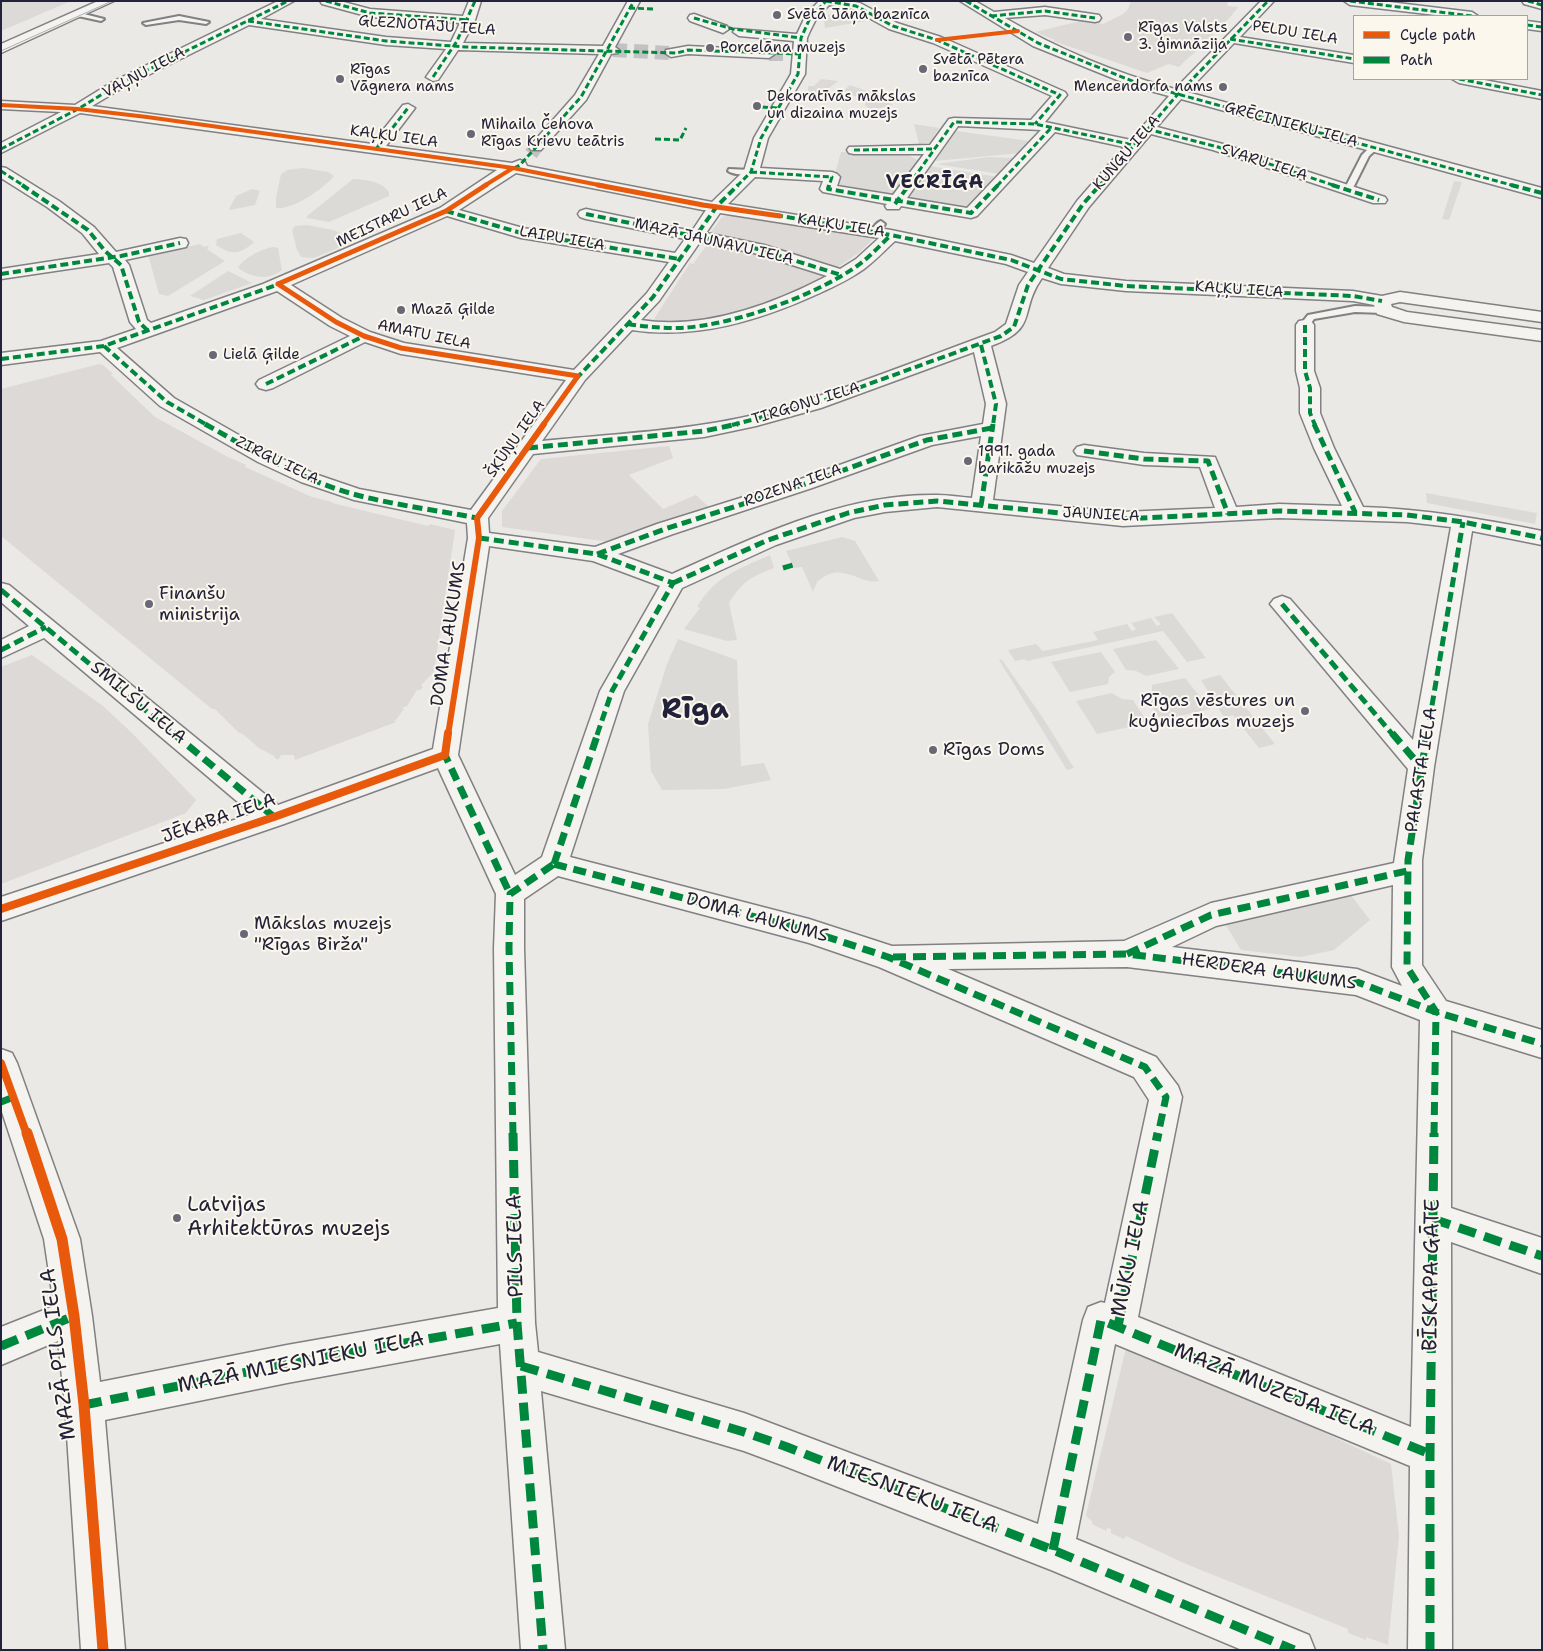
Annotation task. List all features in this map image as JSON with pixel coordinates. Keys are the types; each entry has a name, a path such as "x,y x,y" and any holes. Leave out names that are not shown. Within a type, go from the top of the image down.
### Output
{"street":[{"path":"1,48 108,1"},
{"name":"VAĻŅU IELA","path":"1,149 78,109 119,84 288,1"},
{"path":"326,1 370,13 469,20"},
{"path":"433,77 456,46 469,20 475,1"},
{"path":"1034,124 1060,95 937,40 893,26 856,6 826,1 810,18 801,38 794,54 798,74 761,138 750,172 832,177 828,190 895,203 971,213 1051,128"},
{"name":"GRĒCINIEKU IELA","path":"966,1 1038,43 1137,83 1542,194"},
{"name":"KUNGU IELA","path":"1037,271 1083,204 1178,94 1268,1"},
{"path":"1350,1 1464,15"},
{"path":"1528,1 1542,5"},
{"path":"631,4 653,9"},
{"name":"MEISTARU IELA","path":"1,359 104,346 278,284 446,211 502,174 520,165 534,150 581,97 609,50 631,4"},
{"path":"990,16 1045,11 1095,18"},
{"path":"694,18 723,29"},
{"name":"GLEZNOTĀJU IELA","path":"248,21 386,41 456,46 609,50"},
{"path":"1528,25 1542,27"},
{"path":"739,32 801,38"},
{"name":"PELDU IELA","path":"1230,39 1353,59"},
{"path":"671,53 688,50 769,54"},
{"path":"1464,80 1542,95"},
{"name":"KAĻĶU IELA","path":"1,105 78,109 513,168 717,206 882,230 1011,260 1037,271 1061,278 1126,286 1353,296 1382,306 1404,317 1542,336"},
{"path":"376,148 408,108"},
{"path":"895,203 954,122 1034,124 1134,145"},
{"name":"SVARU IELA","path":"1147,130 1218,148 1380,200"},
{"path":"854,150 935,148"},
{"path":"1,171 53,204 88,230 110,257 121,265 139,322 148,331"},
{"name":"ŠĶŪŅU IELA","path":"478,528 528,448 578,376 653,297 717,206 750,172"},
{"name":"LAIPU IELA","path":"446,211 521,233 679,259"},
{"name":"MAZĀ JAUNAVU IELA","path":"586,214 697,235 758,249 841,275"},
{"path":"628,324 665,331 719,325 776,305 853,270 882,230"},
{"path":"1,274 180,244"},
{"name":"TIRGOŅU IELA","path":"528,448 704,430 756,420 814,404 981,345 1001,336 1014,326 1028,285 1037,271"},
{"name":"AMATU IELA","path":"278,284 336,322 364,336 401,348 578,376"},
{"name":"KAĻĶU IELA","path":"1382,306 1400,297 1542,317"},
{"path":"1305,325 1305,371 1310,388 1310,412 1324,448 1356,512"},
{"path":"266,384 364,336"},
{"path":"981,345 996,404 982,506"},
{"name":"ZIRGU IELA","path":"104,346 167,402 265,458 308,478 354,494 478,528"},
{"name":"ROZENA IELA","path":"597,554 665,529 805,484 927,440 992,428"},
{"path":"1084,451 1144,459 1208,462 1228,514"},
{"name":"JAUNIELA","path":"673,583 768,540 848,513 885,505 937,502 1123,519 1279,511 1407,515 1463,522 1542,538"},
{"name":"PALASTA IELA","path":"1436,1012 1407,967 1407,871 1421,767 1463,522"},
{"path":"445,754 510,894 554,864 612,691 673,583 597,554 478,528"},
{"name":"DOMA LAUKUMS","path":"445,754 478,528"},
{"name":"SMILŠU IELA","path":"1,590 274,817"},
{"path":"1282,604 1421,767"},
{"path":"1,650 46,627"},
{"name":"JĒKABA IELA","path":"1,909 274,817 445,754"},
{"name":"DOMA LAUKUMS","path":"554,864 809,931 888,958 1118,1056"},
{"name":"HERDERA LAUKUMS","path":"1127,954 1212,915 1407,871"},
{"name":"PILS IELA","path":"510,894 509,974 517,1323 543,1650"},
{"name":"HERDERA LAUKUMS","path":"888,958 1127,954 1357,982 1436,1012"},
{"path":"1436,1012 1542,1044"},
{"name":"BĪSKAPA GĀTE","path":"1430,1650 1430,1454 1436,1012"},
{"name":"MŪKU IELA","path":"1053,1550 1101,1320 1118,1326 1166,1096 1145,1067 1118,1056"},
{"name":"MAZĀ PILS IELA","path":"1,1063 8,1100 62,1239 74,1316 84,1405 103,1650"},
{"path":"1433,1219 1542,1256"},
{"path":"1,1346 74,1316"},
{"name":"MAZĀ MIESNIEKU IELA","path":"84,1405 287,1364 517,1323"},
{"name":"MAZĀ MUZEJA IELA","path":"1118,1326 1430,1454"},
{"name":"MIESNIEKU IELA","path":"520,1366 744,1432 1053,1550 1294,1650"}],"lane":[{"path":"80,15 101,19"},
{"path":"146,23 179,18 206,22"},
{"path":"1348,190 1366,155 1375,148"},
{"path":"732,170 750,172"},
{"path":"1305,325 1316,325 1370,316 1382,306"}],"shaded area":[{"path":"1,1 71,1 1,31"},
{"name":"Rīgas Valsts 3. ģimnāzija","path":"1131,1 1228,1 1227,6 1239,7 1179,67 1169,64 1147,73 1053,41 1055,40 1035,32 1077,22 1081,19 1103,24 1123,14 1128,9"},
{"path":"1173,7 1228,16 1234,13 1191,56 1169,51 1185,42 1144,32 1162,22"},
{"path":"843,8 849,8 855,12 851,13 866,21 825,28 824,22 829,17 827,16 831,13 837,14"},
{"path":"821,79 838,81 824,92 827,93 824,96 808,93 808,86 814,86"},
{"path":"850,85 878,95 893,105 871,110 861,98 842,92"},
{"path":"914,124 939,128 930,143 919,144"},
{"path":"956,131 1030,141 1021,153 935,161"},
{"path":"841,152 903,152 921,162 895,199 831,188"},
{"path":"989,157 1015,158 1000,174 936,164"},
{"path":"930,166 998,177 967,210 903,200"},
{"path":"303,168 328,172 334,176 323,187 307,198 291,206 276,208 281,174 287,170"},
{"path":"353,179 378,183 389,192 389,196 329,222 307,218 307,216"},
{"path":"1454,181 1462,182 1449,220 1442,219"},
{"path":"252,189 260,191 255,205 229,209 236,196"},
{"path":"730,215 873,239 860,252 835,269 708,236 722,217"},
{"path":"307,225 333,230 351,238 350,243 314,258 301,257 297,250 292,230 295,226"},
{"path":"241,233 254,242 244,249 235,252 226,251 216,245 217,239"},
{"path":"708,243 755,252 822,273 824,276 792,292 738,312 688,322 652,322 690,263 693,264"},
{"path":"200,244 204,247 209,247 207,249 225,261 168,296 159,294 148,255"},
{"path":"274,247 278,248 282,270 277,273 271,276 260,277 238,268 254,254"},
{"path":"228,271 252,283 204,300 190,296"},
{"path":"99,364 103,365 113,374 111,375 155,417 246,465 245,467 312,497 332,503 428,526 430,524 455,530 434,672 421,685 423,687 417,690 407,706 402,708 404,709 395,721 392,720 396,722 295,760 294,755 281,755 278,760 238,732 215,709 212,709 1,536 1,389"},
{"path":"669,446 673,458 629,475 663,509 696,495 712,510 609,542 502,527 502,511 541,459"},
{"path":"1426,493 1537,513 1535,524 1427,503"},
{"path":"842,537 855,541 879,581 864,580 850,574 834,573 817,582 813,592 802,567 794,568 786,551"},
{"path":"770,555 774,568 759,574 743,584 729,603 737,640 727,641 684,629 700,608 697,607 704,596 720,581 738,569"},
{"path":"1172,613 1206,658 1187,662 1163,631 1027,661 1024,659 1015,661 1008,650 1036,644 1043,651 1098,640 1093,632 1127,624 1132,631 1136,629 1131,623 1151,618 1157,626 1161,624 1154,617"},
{"path":"678,639 737,660 741,766 764,763 771,780 724,789 662,790 651,771 648,724 667,664"},
{"path":"1156,640 1179,669 1146,676 1136,671 1126,670 1113,649"},
{"path":"1101,652 1115,672 1109,677 1108,684 1070,692 1051,662"},
{"path":"32,655 103,706 131,732 196,800 186,813 1,884 1,667"},
{"path":"999,660 1002,660 1043,718 1074,768 1067,770"},
{"path":"1220,675 1275,744 1259,748 1233,715 1224,717 1201,680"},
{"path":"1185,678 1210,709 1161,720 1146,698 1152,693 1152,685"},
{"path":"1112,693 1122,699 1133,700 1148,723 1097,734 1076,701"},
{"path":"1350,894 1370,920 1334,950 1301,957 1241,950 1224,922"},
{"path":"1126,1348 1310,1426 1391,1464 1399,1536 1388,1645 1366,1637 1366,1640 1348,1633 1348,1629 1186,1564 1126,1536 1124,1539 1111,1533 1111,1529 1107,1528 1106,1531 1092,1524 1092,1521 1086,1515"}],"tunnel":[{"path":"613,50 671,53"},
{"path":"769,54 788,54"},
{"path":"531,154 536,147"}],"tram line":[{"path":"1,51 112,1"}],"marked path":[{"path":"1,149 78,109 119,84 288,1"},
{"path":"326,1 370,13 469,20"},
{"path":"433,77 457,41 475,1"},
{"path":"514,168 520,165 581,97 634,1"},
{"path":"826,1 856,6 893,26 937,40 1060,95 1035,124"},
{"path":"576,379 653,297 717,206 751,172 761,138 798,74 801,38 804,31 810,18 826,1"},
{"path":"966,1 1038,43 1137,83 1542,193"},
{"path":"528,448 704,431 756,420 814,404 1001,336 1014,327 1028,285 1083,204 1178,94 1268,1"},
{"path":"1350,1 1464,15"},
{"path":"1528,1 1542,5"},
{"path":"629,8 653,9"},
{"path":"991,16 1045,11 1095,18"},
{"path":"694,18 733,29 801,38"},
{"path":"248,21 386,41 466,47 677,53 688,50 801,54"},
{"path":"1528,25 1542,27"},
{"path":"1230,39 1353,59"},
{"path":"1464,80 1542,95"},
{"path":"762,107 777,108"},
{"path":"376,149 408,108"},
{"path":"895,204 954,122 1035,124 1134,145"},
{"path":"655,139 680,140 686,128"},
{"path":"751,172 832,177 828,189 971,213 1051,128"},
{"path":"1147,129 1218,147 1379,200"},
{"path":"854,150 935,149"},
{"path":"1,171 53,204 88,230 105,251 121,265 139,322 148,331"},
{"path":"446,211 521,233 679,259"},
{"path":"586,214 758,249 841,275"},
{"path":"775,215 891,235 1011,260 1061,279 1126,286 1353,296 1382,301"},
{"path":"628,324 655,328 684,328 743,316 772,307 827,283 857,267 891,235"},
{"path":"1,274 121,256 180,243"},
{"path":"1,359 104,346 282,283"},
{"path":"1305,325 1305,371 1310,388 1310,413 1324,448 1355,512"},
{"path":"266,384 364,336"},
{"path":"981,345 996,404 981,506"},
{"path":"104,346 167,402 265,458 308,478 354,494 477,518"},
{"path":"597,554 665,529 805,484 927,440 992,428"},
{"path":"1084,451 1144,459 1208,461 1228,514"},
{"path":"673,583 768,540 848,513 885,505 937,501 1123,519 1279,511 1407,515 1463,522 1542,538"},
{"path":"1436,1012 1407,967 1408,860 1421,767 1463,522"},
{"path":"479,538 597,554 673,583"},
{"path":"783,568 793,565"},
{"path":"554,864 612,691 673,583"},
{"path":"1,590 274,817"},
{"path":"1282,604 1421,767"},
{"path":"1,650 46,627"},
{"path":"446,750 445,755 510,894"},
{"path":"554,864 809,931 888,957 1145,1067 1166,1097 1118,1326"},
{"path":"543,1650 517,1323 509,948 510,894 554,864"},
{"path":"1127,954 1211,915 1407,871"},
{"path":"893,957 1127,954 1357,982 1436,1012 1542,1044"},
{"path":"1430,1650 1430,1454 1436,1012"},
{"path":"1,1102 14,1097"},
{"path":"1433,1219 1542,1256"},
{"path":"1,1346 74,1316"},
{"path":"1053,1550 1101,1320 1430,1454"},
{"path":"84,1405 287,1364 517,1323"},
{"path":"521,1366 744,1432 787,1447 1053,1550 1294,1650"}],"cycle path":[{"path":"937,40 1018,31"},
{"path":"1,105 78,109 147,117 513,168 703,205 780,216"},
{"path":"278,284 446,211 513,168"},
{"path":"1,909 274,817 445,755 479,538 477,518 578,376 401,348 364,336 336,322 278,284"},
{"path":"1,1063 62,1239 74,1316 84,1405 103,1650"}],"place":[{"name":"Svētā Jāņa baznīca","path":"777,15"},
{"name":"Rīgas Valsts 3. ģimnāzija","path":"1128,37"},
{"name":"Porcelāna muzejs","path":"710,48"},
{"name":"Svētā Pētera baznīca","path":"923,69"},
{"name":"Rīgas Vāgnera nams","path":"340,79"},
{"name":"Mencendorfa nams","path":"1223,87"},
{"name":"Dekoratīvās mākslas un dizaina muzejs","path":"757,106"},
{"name":"Mihaila Čehova Rīgas Krievu teātris","path":"471,134"},
{"name":"Mazā Ģilde","path":"401,310"},
{"name":"Lielā Ģilde","path":"213,355"},
{"name":"1991. gada barikāžu muzejs","path":"968,461"},
{"name":"Finanšu ministrija","path":"149,604"},
{"name":"Rīgas vēstures un kuģniecības muzejs","path":"1305,711"},
{"name":"Rīgas Doms","path":"933,750"},
{"name":"Mākslas muzejs \"Rīgas Birža\"","path":"244,934"},
{"name":"Latvijas Arhitektūras muzejs","path":"177,1218"}],"district":[{"name":"VECRĪGA","path":"935,183"},
{"name":"Rīga","path":"695,711"}]}
